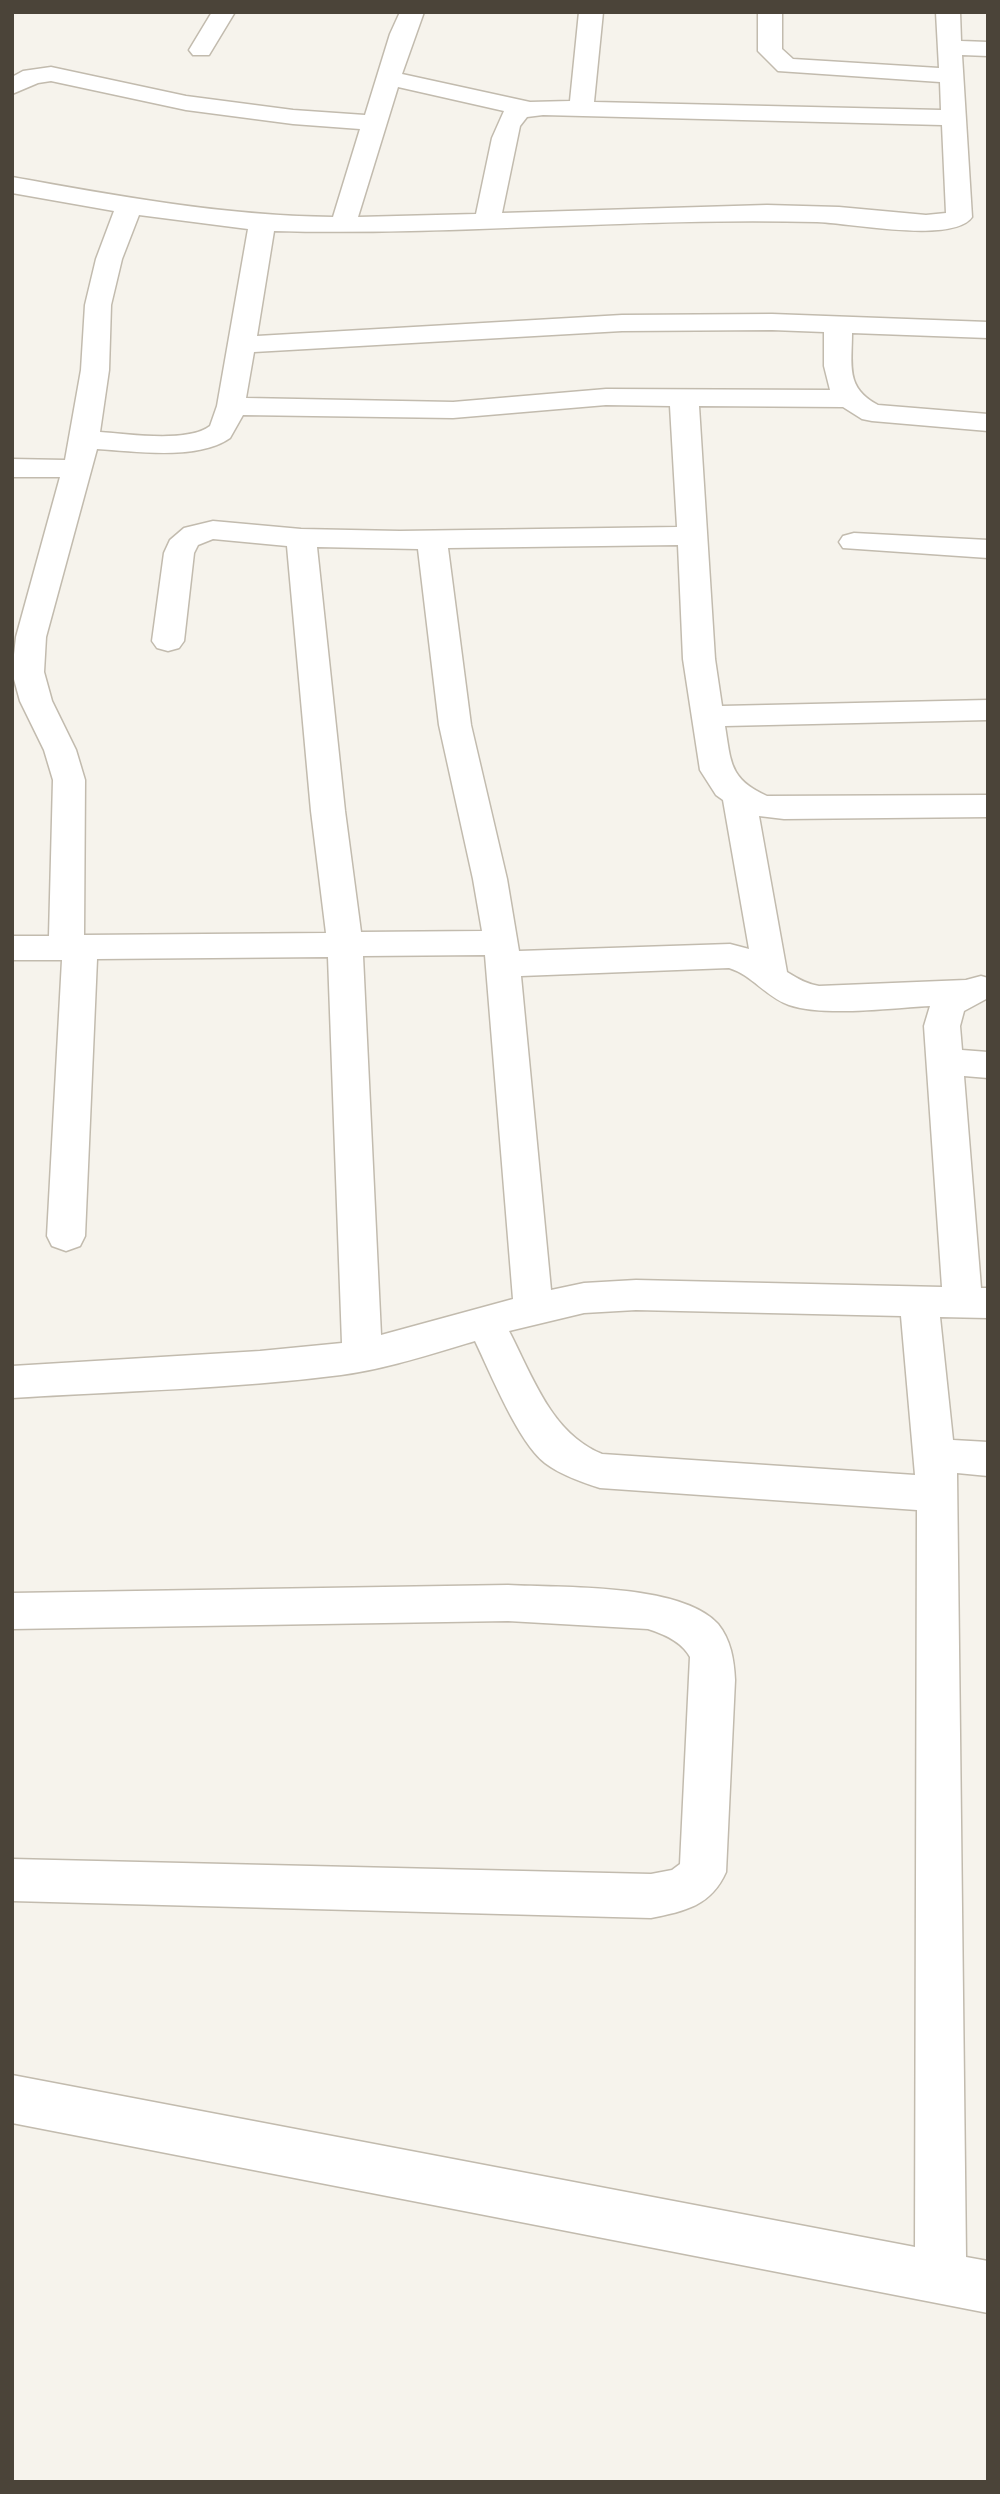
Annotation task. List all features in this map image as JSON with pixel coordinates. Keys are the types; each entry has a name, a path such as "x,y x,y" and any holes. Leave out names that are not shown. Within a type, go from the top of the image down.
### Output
{"street":[{"path":"201,50 224,12"},
{"path":"343,225 412,12"},
{"path":"581,110 591,12"},
{"path":"770,12 770,51 786,66 952,76"},
{"path":"12,185 129,206 262,223 343,225 767,214 839,215 926,223 948,222 959,216 948,12"},
{"path":"950,48 988,49"},
{"path":"771,114 777,59"},
{"path":"12,87 32,76 51,74 186,103 293,117 375,123"},
{"path":"389,78 530,109 954,118"},
{"path":"487,222 512,117 519,111 530,109"},
{"path":"66,1236 73,947 69,780 60,750 36,701 28,672 31,637 85,440 95,370 98,305 109,259 129,206"},
{"path":"85,440 201,441 218,435 226,424 230,406 262,223"},
{"path":"241,345 622,323 838,324 988,330"},
{"path":"838,324 840,388 847,399 872,413 988,422"},
{"path":"230,406 453,410 606,397 847,399"},
{"path":"684,397 699,659 716,770 728,787 739,796 761,806 783,808 988,806"},
{"path":"12,468 78,469"},
{"path":"168,641 179,553 185,540 195,534 213,530 301,538 694,536"},
{"path":"301,538 328,811 345,945 362,1355"},
{"path":"432,539 455,725 490,879 502,953 533,1309"},
{"path":"854,542 988,549"},
{"path":"708,716 988,710"},
{"path":"739,796 771,978"},
{"path":"12,948 345,945 502,953 730,956 753,963 798,995 819,998 977,989"},
{"path":"12,1382 260,1367 362,1355 584,1298 636,1296 975,1303 942,1026 948,1004 977,989"},
{"path":"945,1062 988,1065"},
{"path":"12,2099 965,2282 936,1475 919,1302"},
{"path":"485,1323 542,1433 552,1446 570,1460 600,1471 936,1475 988,1459"},
{"path":"12,1611 508,1603 648,1611 679,1621 702,1637 712,1655 713,1680 703,1872 697,1881 680,1891 637,1895 12,1880"}]}
